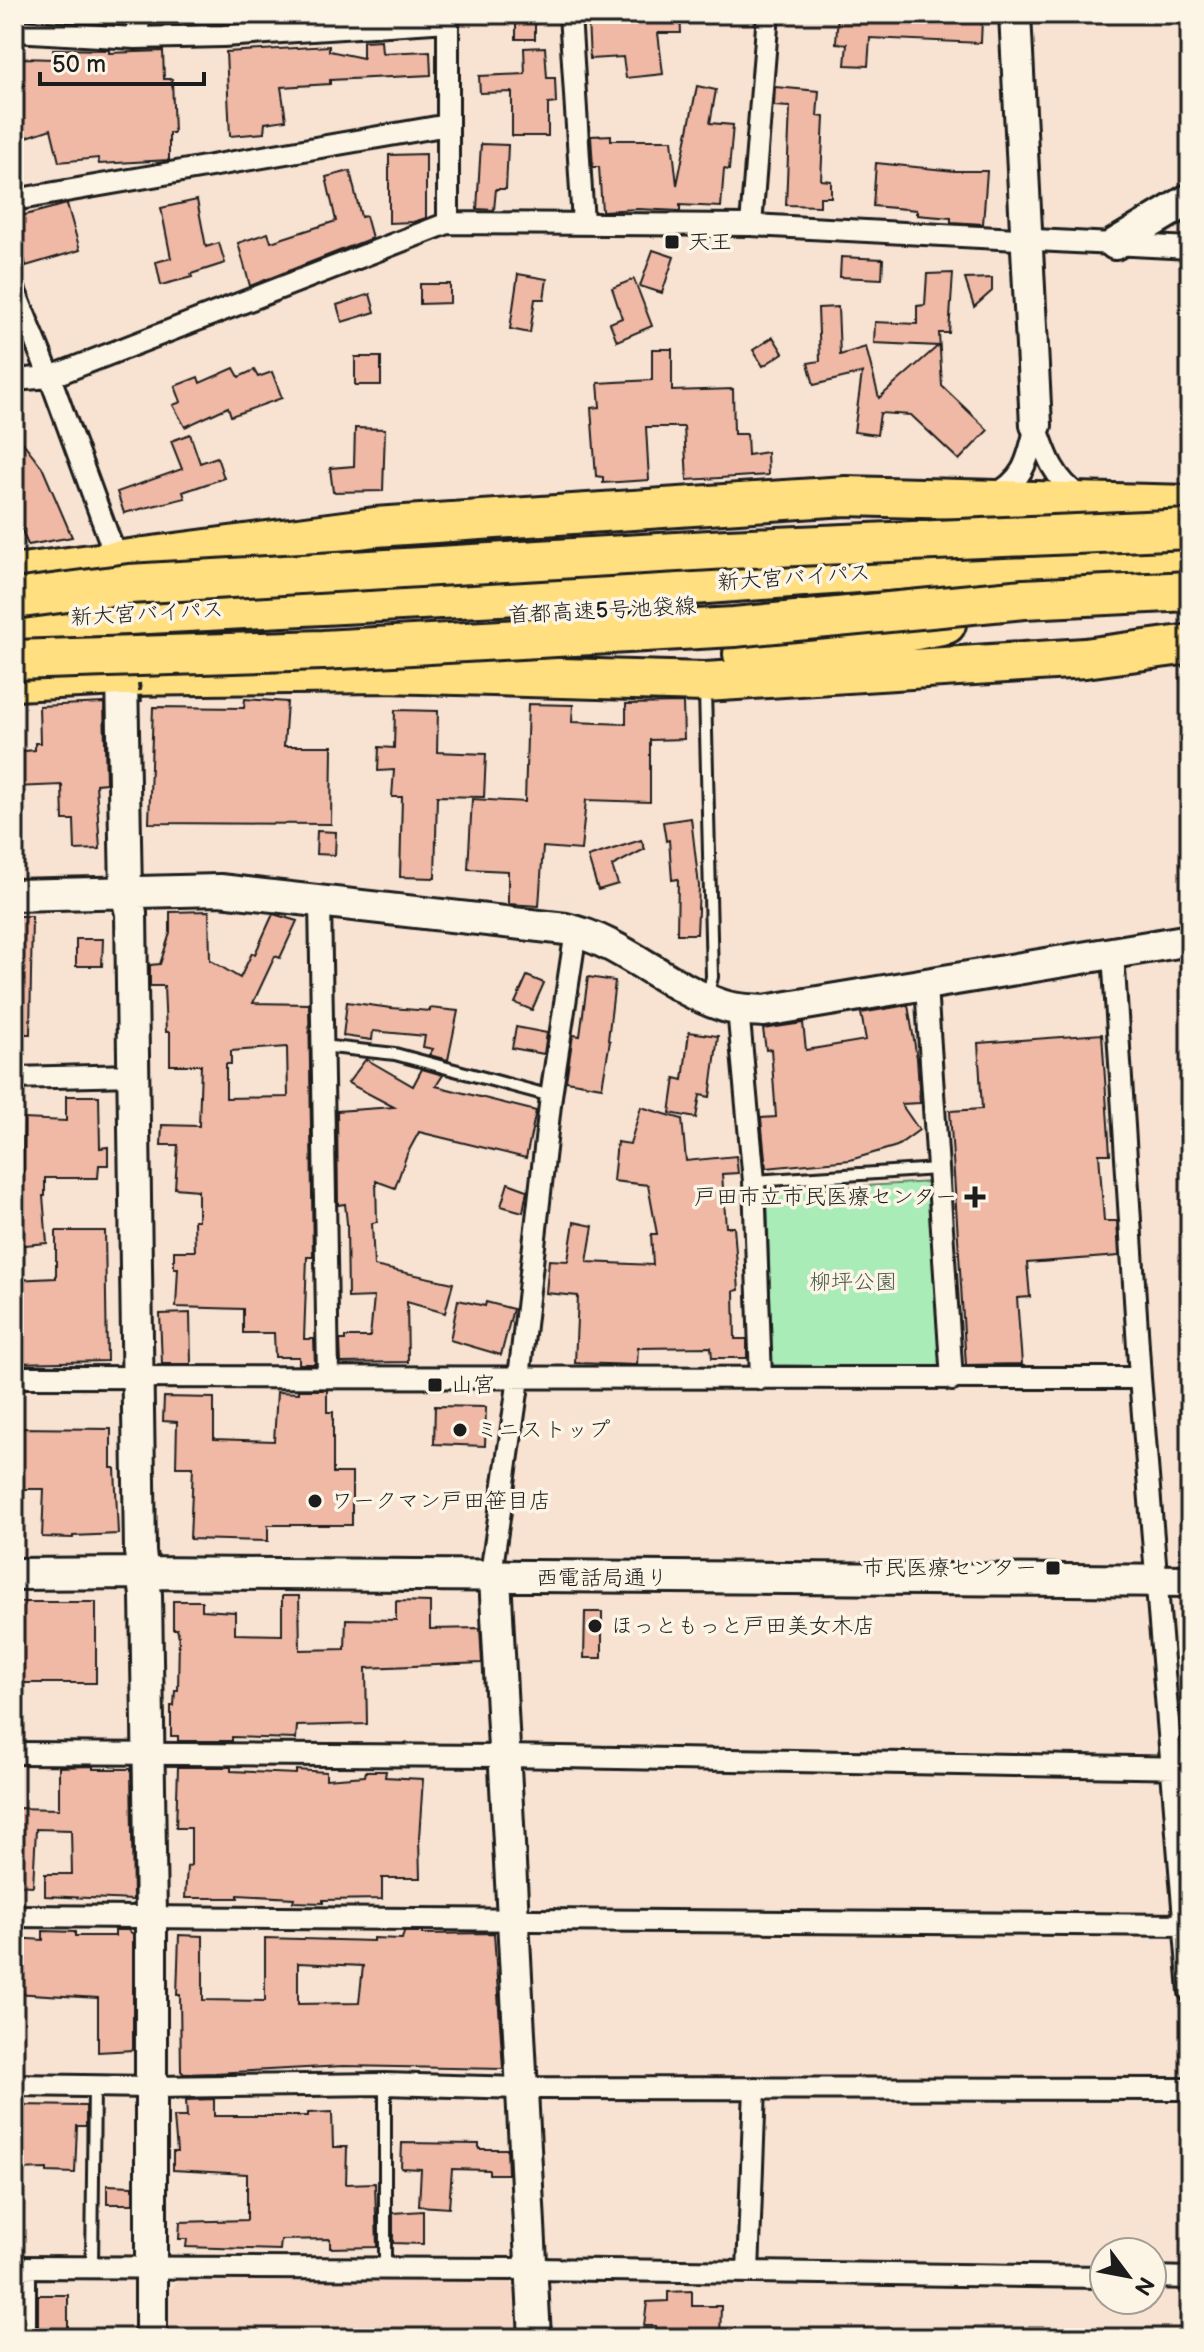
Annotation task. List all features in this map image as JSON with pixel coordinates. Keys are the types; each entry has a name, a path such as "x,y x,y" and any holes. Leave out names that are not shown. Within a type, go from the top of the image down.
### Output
{"highway":[{"path":"14,574 118,563 375,527 846,496 985,500 1090,518 1190,529"},
{"path":"118,563 369,554 707,532 953,528 1090,518 1190,505"},
{"path":"14,599 129,584 728,549 1026,538 1090,518"},
{"path":"899,570 1052,528 1190,519"},
{"name":"首都高速5号池袋線","path":"14,611 1190,547"},
{"name":"新大宮バイパス","path":"14,621 1190,556"},
{"name":"新大宮バイパス","path":"14,632 650,597 1190,577"},
{"name":"首都高速5号池袋線","path":"14,645 1190,577"},
{"path":"1060,581 1190,590"},
{"path":"14,660 323,650 718,628 1024,599 1190,590"},
{"path":"14,681 122,676 385,673 705,658 803,641 946,624 1190,601"},
{"path":"345,616 631,640 803,641"},
{"path":"385,673 705,682 1085,658 1190,644"}],"street":[{"path":"135,38 141,14"},
{"path":"570,14 583,223"},
{"path":"751,225 768,14"},
{"path":"985,500 1016,480 1028,456 1036,425 1015,14"},
{"path":"14,31 135,38 223,36 448,18 448,223"},
{"path":"14,200 448,125"},
{"path":"1115,244 1190,199"},
{"path":"14,380 50,377 448,223 751,225 1190,248"},
{"path":"14,289 50,377 118,563"},
{"path":"1036,425 1059,479 1090,518"},
{"path":"122,676 126,893 131,913 140,1552 146,1595 151,1916 151,2338"},
{"path":"14,895 220,890 576,931 707,1000 738,1009 764,1011 1190,940"},
{"path":"320,901 328,1377"},
{"path":"535,2338 493,1560 519,1378 551,1096 576,931"},
{"path":"1113,953 1140,1378 1158,1581 1181,1768 1190,1992"},
{"path":"926,986 952,1380"},
{"path":"738,1009 754,1181 761,1379"},
{"path":"14,1078 133,1075"},
{"path":"14,1377 1140,1378"},
{"name":"西電話局通り","path":"14,1574 1190,1581"},
{"path":"14,1753 504,1756 1181,1768"},
{"path":"14,1916 1187,1925"},
{"path":"14,2085 1190,2089"},
{"path":"748,2272 755,2088"},
{"path":"25,2338 20,2268 532,2269 1088,2277"},
{"path":"1168,2277 1190,2278"}],"lane":[{"path":"705,682 712,977 707,1000"},
{"path":"322,1046 395,1054 551,1096"},
{"path":"754,1181 937,1169"},
{"path":"385,2084 385,2268"},
{"path":"92,2266 94,2086"}],"shaded area":[{"path":"180,2278 510,2281 517,2289 519,2338 170,2338 170,2290"}],"green space":[{"name":"柳坪公園","path":"930,1182 941,1368 772,1365 767,1192"}],"building":[{"path":"516,14 535,14 535,39 516,39"},
{"path":"629,14 680,14 681,33 658,33 663,74 626,78 623,57 590,59 588,20 629,17"},
{"path":"838,14 948,14 948,17 982,19 981,43 870,38 868,66 845,65 847,44 836,43"},
{"path":"381,40 382,53 430,51 431,75 330,80 330,84 281,87 286,120 265,123 264,133 230,136 226,52 329,46 329,51 363,58 363,41"},
{"path":"545,47 547,78 555,78 556,103 548,104 548,136 512,136 512,92 480,93 479,76 525,74 524,48"},
{"path":"53,49 109,50 109,53 163,51 164,79 172,79 174,133 169,133 169,160 99,164 98,158 59,162 51,129 18,140 20,58 54,59"},
{"path":"697,86 716,90 710,123 733,125 729,170 724,169 721,207 680,205 680,211 602,211 599,167 593,167 591,136 611,135 611,140 672,140 677,185"},
{"path":"775,87 819,91 817,116 824,117 821,180 831,181 831,197 820,197 820,206 786,205 790,107 774,106"},
{"path":"481,144 508,145 506,189 496,189 494,210 477,209"},
{"path":"426,154 426,218 389,223 389,155"},
{"path":"876,163 987,171 983,224 951,222 951,218 917,215 917,210 873,206"},
{"path":"350,171 361,217 366,216 372,238 250,286 238,243 268,233 271,242 336,221 326,177"},
{"path":"197,200 206,247 219,243 225,263 191,274 192,277 161,285 156,262 171,258 161,208"},
{"path":"67,204 80,250 26,266 14,218"},
{"path":"653,250 674,257 662,293 640,286"},
{"path":"841,257 883,259 882,279 840,277"},
{"path":"953,273 949,333 939,333 942,386 988,430 959,460 911,415 880,413 877,435 854,432 862,373 814,385 808,363 820,361 818,308 838,307 840,355 866,347 879,398 938,346 874,343 875,322 917,324 917,306 925,305 927,274"},
{"path":"518,274 547,279 544,299 535,299 530,333 510,329"},
{"path":"992,278 992,291 974,307 965,279"},
{"path":"634,279 652,326 617,341 610,323 622,318 612,288"},
{"path":"420,284 450,284 450,303 420,304"},
{"path":"370,294 375,312 342,322 337,305"},
{"path":"773,337 783,353 763,366 753,350"},
{"path":"652,349 672,349 672,391 733,389 734,434 747,434 748,455 767,452 768,475 687,480 684,427 646,427 649,480 603,483 603,477 596,476 591,408 600,407 598,383 652,380"},
{"path":"355,357 381,357 381,385 355,385"},
{"path":"234,368 239,377 254,370 258,377 272,372 282,398 231,416 228,407 185,427 173,405 181,402 175,386 198,377 200,383"},
{"path":"355,428 385,429 383,491 333,492 330,468 354,466"},
{"path":"14,431 42,467 72,537 28,545 14,512"},
{"path":"190,434 200,463 217,457 224,478 183,492 185,498 124,513 117,492 182,469 171,441"},
{"path":"245,699 287,702 284,746 332,746 331,824 149,823 153,707 244,708"},
{"path":"104,703 106,783 96,784 100,849 75,850 74,820 63,820 62,785 14,787 14,752 35,750 35,743 40,743 39,706"},
{"path":"683,703 684,739 650,740 650,802 586,800 581,850 543,847 539,906 508,904 508,871 468,869 472,799 525,802 528,704 573,705 572,722 626,724 626,704"},
{"path":"395,710 438,711 437,752 486,754 484,797 437,796 435,878 400,877 402,797 392,797 394,770 378,771 379,747 394,748"},
{"path":"691,818 699,886 697,934 677,934 678,879 672,880 669,840 666,841 663,822"},
{"path":"317,831 336,832 335,855 316,854"},
{"path":"641,840 645,849 612,866 618,884 598,890 588,857"},
{"path":"209,911 210,960 240,978 273,914 297,921 280,958 275,956 253,1003 309,1004 313,1257 307,1257 304,1339 314,1339 315,1364 299,1364 299,1357 275,1357 274,1333 243,1333 243,1309 176,1307 178,1268 174,1268 174,1251 195,1251 194,1220 198,1220 198,1190 175,1188 178,1145 161,1145 162,1125 199,1126 201,1065 170,1065 170,1032 166,1032 164,986 150,986 150,965 160,964 170,933 170,912","holes":["287,1047 288,1097 226,1098 226,1064 231,1064 231,1051"]},
{"path":"14,916 32,916 30,1034 14,1034"},
{"path":"76,939 103,939 102,966 76,966"},
{"path":"527,976 544,983 532,1010 515,1003"},
{"path":"588,977 615,981 602,1087 566,1081 573,1035 580,1036"},
{"path":"347,1002 391,1008 458,1011 448,1060 429,1055 433,1049 423,1047 425,1036 373,1031 372,1040 343,1036"},
{"path":"908,1005 917,1058 920,1103 901,1104 919,1130 897,1146 850,1160 766,1168 761,1118 776,1117 771,1049 766,1050 763,1029 803,1023 806,1050 866,1040 861,1013"},
{"path":"516,1027 547,1033 544,1054 512,1048"},
{"path":"689,1032 718,1036 710,1097 700,1095 696,1118 670,1113 675,1078 683,1080"},
{"path":"1102,1034 1110,1154 1099,1154 1104,1221 1117,1221 1119,1256 1027,1263 1030,1297 1017,1298 1022,1364 966,1365 950,1111 982,1109 978,1043"},
{"path":"366,1059 413,1086 422,1069 443,1075 436,1086 536,1111 526,1158 419,1132 395,1188 376,1181 377,1222 372,1223 374,1266 453,1283 445,1313 407,1302 408,1362 341,1363 340,1340 345,1340 345,1337 370,1337 374,1297 348,1298 345,1204 338,1205 337,1111 394,1107 348,1083"},
{"path":"66,1096 99,1096 100,1148 108,1147 108,1165 99,1165 98,1178 45,1178 43,1196 47,1243 14,1246 14,1212 22,1212 24,1119 66,1121"},
{"path":"641,1107 682,1119 686,1161 736,1156 738,1173 722,1174 726,1227 734,1227 739,1290 734,1291 735,1339 747,1339 747,1358 712,1358 711,1347 638,1348 637,1365 575,1363 578,1296 546,1293 549,1260 568,1261 574,1222 593,1226 587,1262 653,1265 651,1234 657,1234 648,1185 613,1181 617,1142 630,1144"},
{"path":"508,1183 527,1190 523,1212 501,1206"},
{"path":"56,1231 105,1231 107,1361 14,1363 14,1280 56,1278"},
{"path":"458,1300 485,1306 486,1302 513,1309 501,1355 450,1340"},
{"path":"190,1313 191,1364 162,1364 160,1314"},
{"path":"299,1390 327,1390 327,1412 333,1412 333,1473 352,1473 352,1525 268,1525 268,1541 190,1539 193,1467 176,1467 177,1422 163,1421 164,1397 214,1398 214,1439 274,1441 277,1392 299,1393"},
{"path":"435,1406 486,1407 485,1446 434,1444"},
{"path":"14,1428 111,1429 111,1468 115,1468 118,1534 42,1537 44,1489 14,1489"},
{"path":"282,1596 299,1596 300,1650 345,1649 346,1619 396,1620 396,1601 430,1602 430,1629 480,1628 482,1663 366,1668 367,1724 297,1726 296,1739 232,1737 232,1741 178,1741 178,1736 171,1736 171,1706 174,1706 175,1690 178,1690 179,1637 177,1629 173,1629 173,1601 202,1601 202,1610 235,1612 235,1634 282,1635"},
{"path":"19,1602 96,1602 96,1683 19,1683"},
{"path":"585,1612 602,1612 602,1658 584,1658"},
{"path":"93,1766 93,1769 131,1769 133,1900 45,1896 45,1874 72,1874 71,1830 36,1829 33,1886 14,1885 14,1808 59,1809 59,1767"},
{"path":"178,1767 231,1767 231,1771 296,1774 296,1770 326,1772 326,1779 365,1776 366,1771 386,1771 385,1777 423,1779 420,1878 382,1878 382,1899 323,1900 323,1903 238,1895 238,1898 185,1898 187,1867 191,1865 191,1828 176,1828"},
{"path":"115,1930 128,1930 133,1934 133,2050 98,2052 98,1998 14,1993 14,1938 43,1940 43,1931 75,1932 75,1936 115,1936"},
{"path":"404,1932 494,1933 503,2069 343,2066 184,2074 181,2071 180,1995 177,1995 179,1935 203,1936 203,2000 265,2001 265,1938 402,1939","holes":["298,1963 363,1966 359,2003 298,2004"]},
{"path":"214,2099 214,2116 308,2116 308,2113 332,2112 333,2147 347,2147 346,2184 375,2183 377,2247 330,2248 330,2239 281,2240 280,2250 186,2247 187,2239 179,2239 180,2222 247,2220 247,2174 173,2170 173,2152 177,2152 174,2117 187,2117 186,2100"},
{"path":"17,2105 86,2106 86,2126 77,2126 75,2173 47,2172 47,2169 15,2170"},
{"path":"402,2143 479,2144 479,2149 507,2149 508,2174 452,2169 449,2208 419,2206 421,2169 401,2168"},
{"path":"107,2185 133,2186 133,2204 107,2204"},
{"path":"423,2211 423,2244 393,2243 393,2213"},
{"path":"692,2291 692,2306 721,2306 720,2338 656,2338 656,2326 644,2326 647,2302 668,2301 668,2292"},
{"path":"38,2295 68,2295 68,2338 38,2338"}],"place":[{"name":"天王","path":"672,242"},
{"name":"戸田市立市民医療センター","path":"975,1197"},
{"name":"山宮","path":"435,1385"},
{"name":"ミニストップ","path":"460,1430"},
{"name":"ワークマン戸田笹目店","path":"315,1501"},
{"name":"市民医療センター","path":"1053,1568"},
{"name":"ほっともっと戸田美女木店","path":"595,1626"}]}
